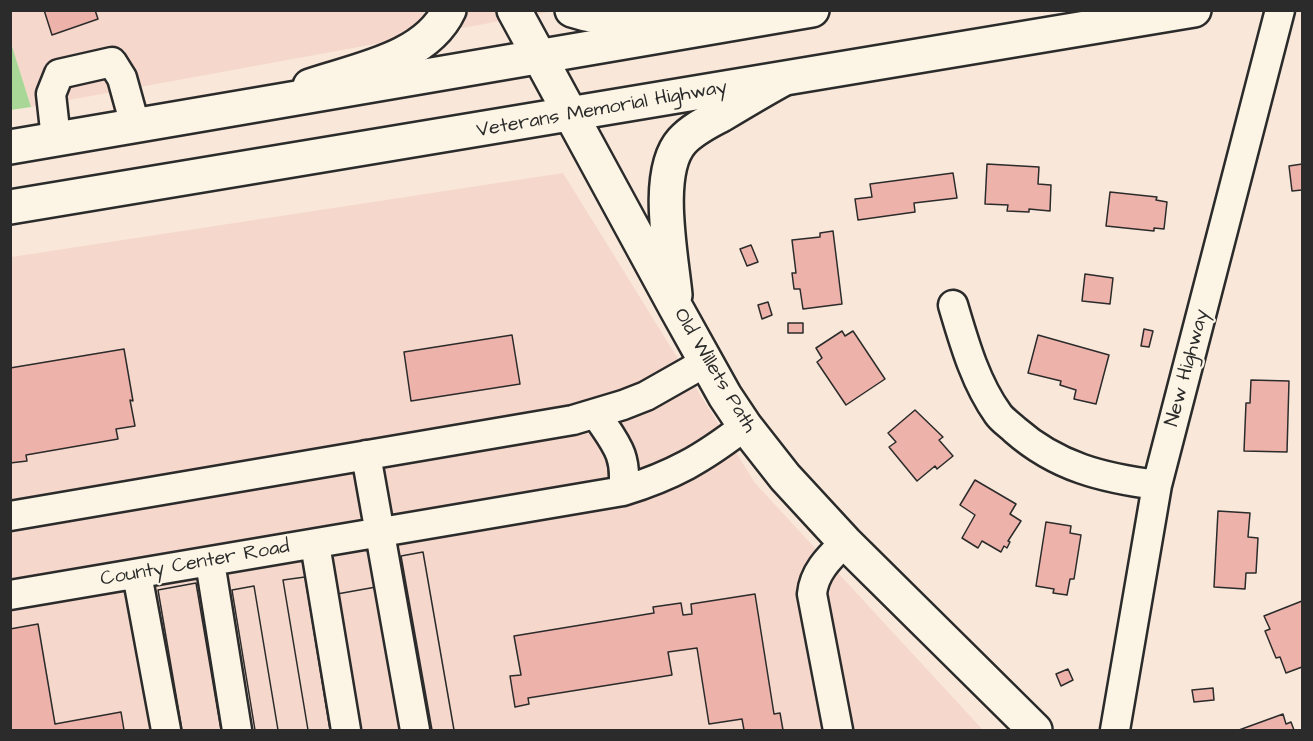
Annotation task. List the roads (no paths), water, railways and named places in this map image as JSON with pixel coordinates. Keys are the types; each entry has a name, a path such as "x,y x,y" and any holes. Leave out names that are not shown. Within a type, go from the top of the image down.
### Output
{"main road":[{"path":"254,105 406,53 427,39 443,21 449,10"},
{"name":"Old Willets Path","path":"514,10 676,308 745,426 785,477 844,542 1035,730"},
{"path":"572,10 612,18 802,12"},
{"name":"Veterans Memorial Highway","path":"10,207 1194,10"},
{"path":"10,147 802,12"},
{"path":"676,308 666,189 669,167 675,152 682,142 698,128 781,80"}],"street":[{"name":"New Highway","path":"1115,730 1157,485 1280,10"},
{"path":"56,139 51,94 59,74 112,62 122,78 135,125"},
{"path":"953,305 968,353 999,416 1029,442 1068,464 1103,477 1157,485"},
{"path":"10,516 596,414 646,396 706,362"},
{"path":"596,414 612,438 624,463 623,491"},
{"name":"County Center Road","path":"10,595 623,491 680,470 714,450 745,426"},
{"path":"366,455 414,730"},
{"path":"838,730 812,594 817,574 844,542"},
{"path":"315,544 346,730"},
{"path":"210,562 237,730"},
{"path":"137,574 166,730"}]}
